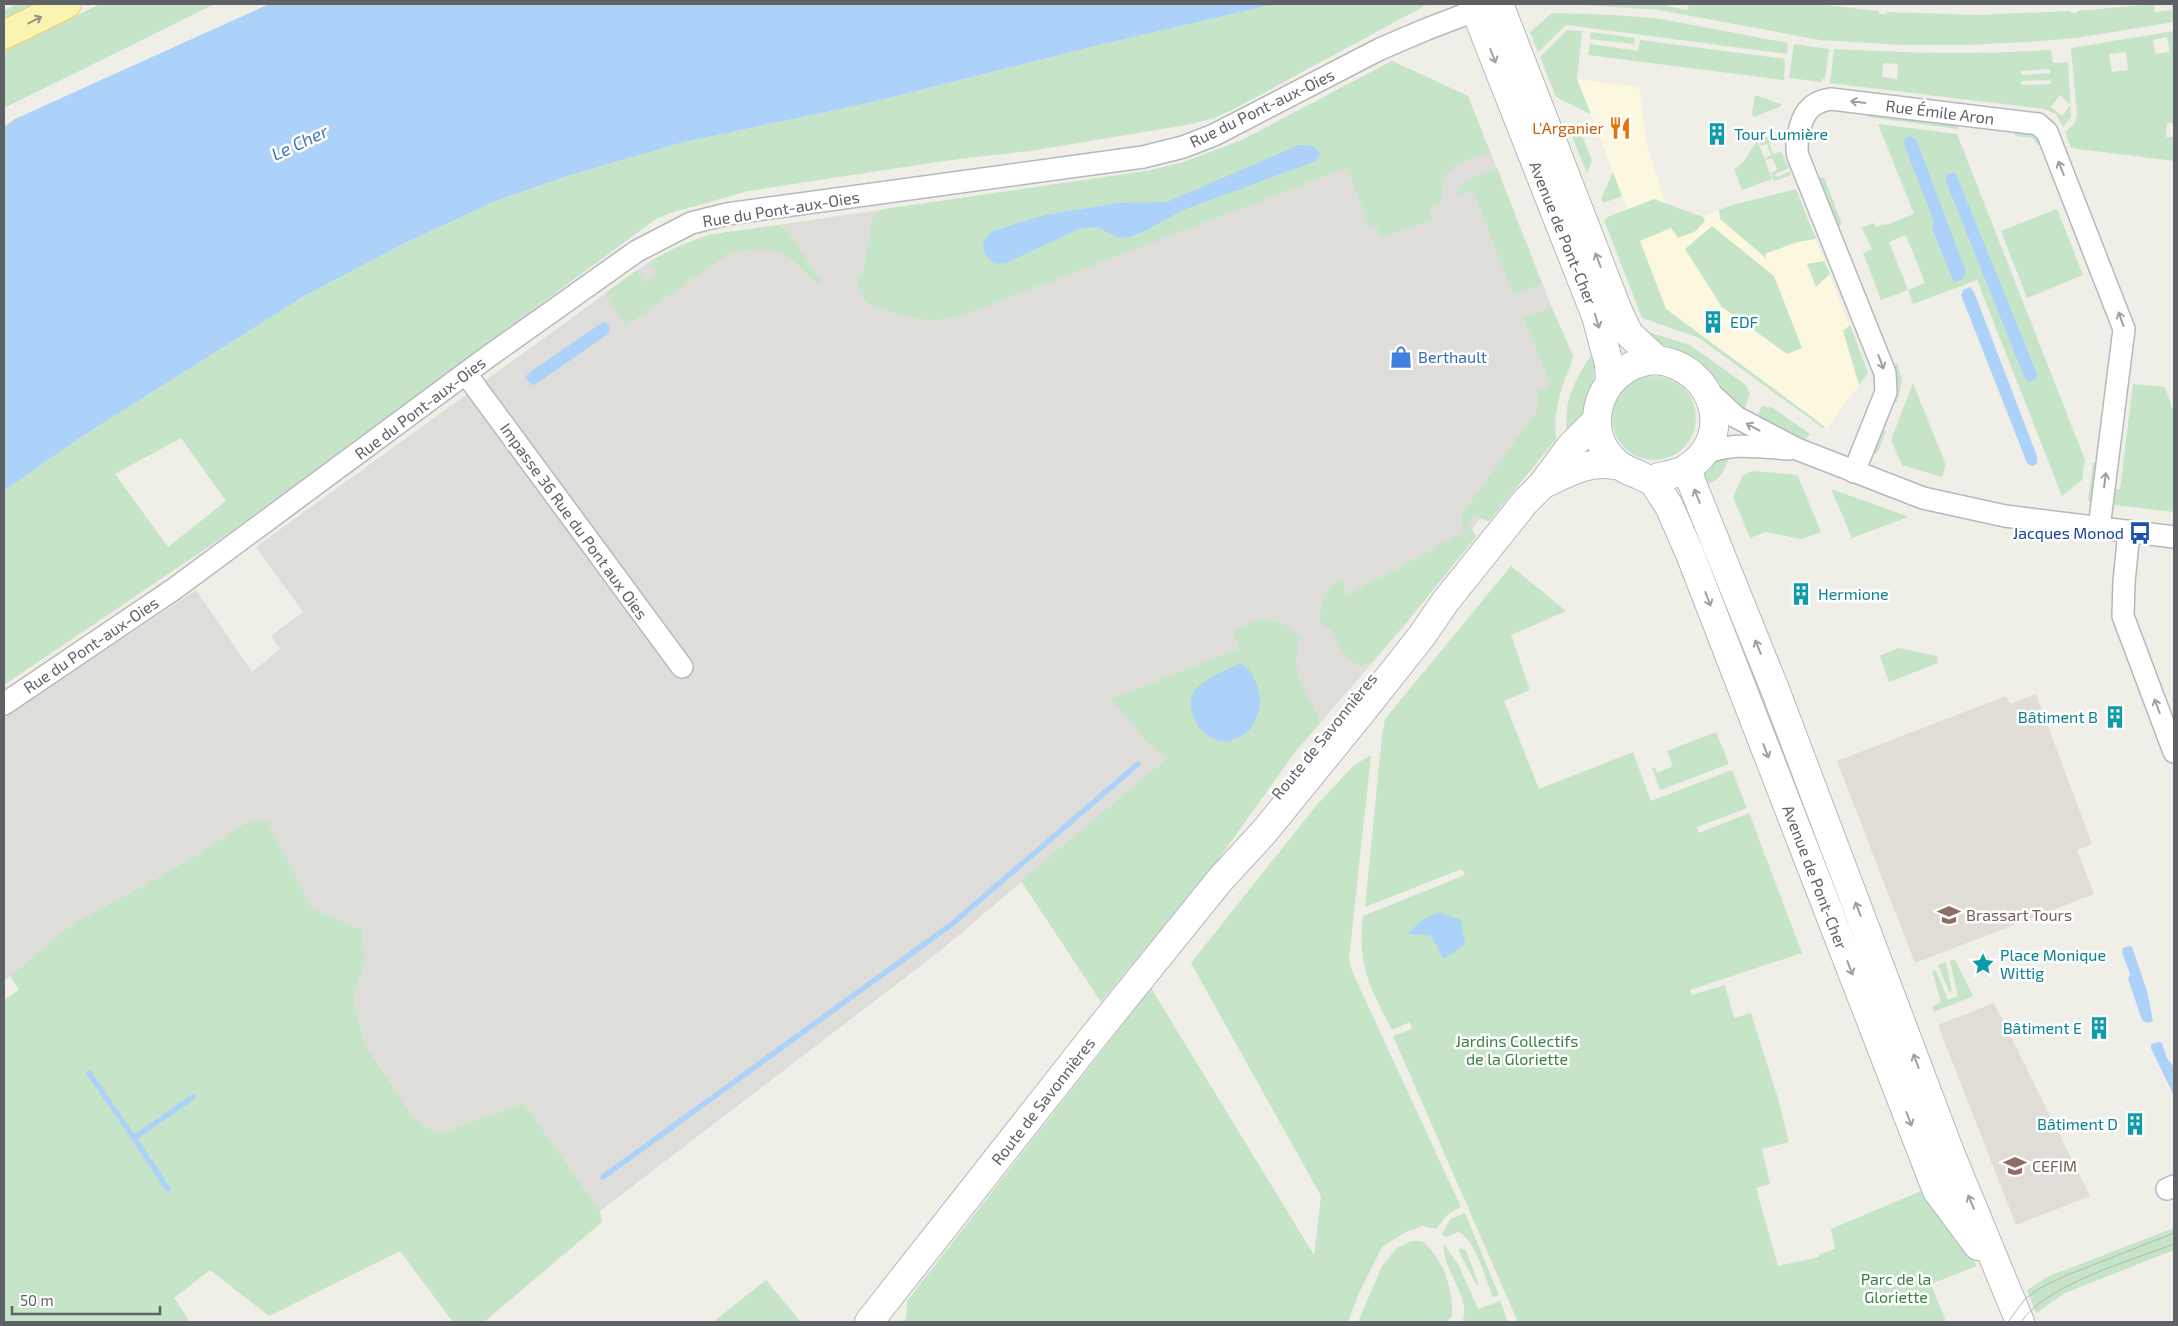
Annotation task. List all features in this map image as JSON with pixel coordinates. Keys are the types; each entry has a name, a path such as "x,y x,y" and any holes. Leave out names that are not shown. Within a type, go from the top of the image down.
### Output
{"main road":[{"path":"4,35 67,4"},
{"name":"Avenue de Pont-Cher","path":"1486,5 1629,334 1657,360"},
{"name":"Avenue de Pont-Cher","path":"1486,5 1596,316 1609,364 1610,382"},
{"path":"1657,360 1685,368 1706,388 1712,405 1714,423 1710,440 1695,461 1677,473 1652,480 1620,466 1603,445 1597,420 1600,399 1610,382 1623,370 1657,360"},
{"name":"Route de Savonnières","path":"868,1322 1219,881 1264,832 1348,729 1421,637 1445,602 1525,502 1542,485 1570,446 1597,420"},
{"name":"Avenue de Pont-Cher","path":"1695,461 1691,481 1776,692 1951,1156 2020,1322"},
{"name":"Route de Savonnières","path":"1542,485 1581,466 1600,462 1620,466"},
{"name":"Avenue de Pont-Cher","path":"1652,480 1669,506 1690,554 1937,1191 1984,1253 1997,1263"}],"street":[{"name":"Rue du Pont-aux-Oies","path":"4,704 174,588 637,251 691,223 728,214 1143,157 1183,147 1214,135 1380,49 1486,5"},
{"name":"Rue Émile Aron","path":"1854,472 1886,392 1887,382 1873,341 1796,150 1804,114 1815,103 1831,98 2038,124 2047,132 2124,329 2099,528"},
{"name":"Impasse 36 Rue du Pont aux Oies","path":"466,374 682,667"},
{"path":"1706,388 1736,417 1796,449 1923,498 2006,516 2174,537"},
{"path":"1695,461 1711,450 1725,446 1796,449"},
{"path":"2129,532 2123,616 2174,752"}],"shaded area":[{"path":"1392,61 1468,96 1573,356 1557,407 1556,439 1489,521 1480,519 1472,529 1476,537 1404,626 1295,752 1217,861 1167,758 940,951 600,1211 524,1103 439,1133 415,1120 366,1046 353,999 365,962 335,919 312,908 298,883 252,819 179,866 71,925 4,981 4,718 196,590 252,672 280,649 271,636 303,612 256,547 649,262 677,247 708,235 1147,171 1184,162 1242,140"},
{"path":"1577,79 1639,87 1646,142 1665,203 1703,217 1732,205 1796,189 1868,373 1827,428 1666,309"},
{"path":"2036,694 2092,844 2077,850 2094,894 1915,963 1837,761 2006,696 2010,704"},
{"path":"1994,1003 2090,1196 2016,1225 1938,1025"}],"green space":[{"path":"17,4 42,4 4,23 4,10"},
{"path":"100,4 215,4 4,108 4,52"},
{"path":"1275,4 1428,4 1236,108 1214,118 1191,124 1030,151 951,160 748,191 656,219 229,533 4,685 4,491 81,437 306,295 405,243 496,201 567,176 680,143 873,102 1099,45","holes":["181,438 226,501 168,547 115,474"]},
{"path":"1571,4 1667,4 1667,6 1687,10 1689,4 1817,4 1879,11 1879,14 1886,14 1887,12 1977,15 2071,11 2071,13 2077,13 2077,11 2154,4 2155,12 2172,10 2171,4 2174,4 2174,22 2083,37 2041,41 1967,45 1903,45 1820,40 1659,10"},
{"path":"1552,13 1616,15 1661,19 1788,43 1787,54 1566,25 1538,52 1530,32"},
{"path":"1567,30 1582,31 1577,79 1591,114 1556,97 1540,57"},
{"path":"2174,31 2174,123 2167,123 2166,137 2174,137 2174,161 2071,148 2065,132 2075,123 2077,113 2071,48","holes":["2167,37 2170,52 2155,54 2153,40","2126,52 2128,70 2112,72 2109,54"]},
{"path":"1591,32 1635,38 1634,44 1590,39"},
{"path":"1640,40 1785,59 1784,80 1588,55 1590,44 1638,51"},
{"path":"1794,44 1829,49 1825,79 1822,79 1822,82 1789,78"},
{"path":"1834,49 1942,53 2051,50 2053,63 2068,62 2070,104 2060,95 2051,107 2062,116 2070,106 2071,117 2063,127 2056,114 2044,109 1830,83","holes":["1883,63 1898,64 1897,79 1882,77","2050,69 2050,73 2021,75 2021,71","2051,80 2051,84 2021,85 2021,81"]},
{"path":"1392,61 1468,96 1490,152 1461,163 1448,174 1443,181 1441,191 1442,203 1429,209 1433,220 1380,238 1376,225 1370,228 1347,168 958,317 930,321 900,315 871,305 862,297 856,277 862,276 873,217 884,209 1147,171 1184,162 1242,140"},
{"path":"1755,95 1781,104 1781,106 1754,117 1752,114"},
{"path":"1868,112 1958,123 1958,129 1868,117"},
{"path":"1878,124 1957,134 2085,460 2082,480 2062,496 1977,280 1913,304 1908,290 1881,300 1863,253 1872,249 1862,228 1874,223 1876,227 1886,225 1914,214","holes":["1906,235 1925,283 1908,290 1889,242"]},
{"path":"1568,126 1583,138 1592,160 1587,174"},
{"path":"2015,129 2031,132 2044,143 2038,145 2032,138 2015,136"},
{"path":"1758,137 1776,138 1777,140 1769,143 1773,154 1781,151 1789,168 1775,174 1777,177 1790,171 1791,175 1774,181 1771,173 1777,170 1772,158 1766,160 1765,158 1771,155 1767,144 1761,146"},
{"path":"1758,141 1772,179 1742,190 1734,169 1743,162"},
{"path":"1497,168 1542,284 1513,294 1473,190 1459,196 1459,187 1466,181"},
{"path":"1613,172 1622,196 1603,203 1601,199"},
{"path":"1824,177 1842,224 1837,227 1818,179"},
{"path":"1796,189 1816,239 1797,242 1765,254 1767,259 1720,219 1719,210"},
{"path":"1654,199 1703,217 1705,221 1696,231 1678,238 1671,228 1640,241 1666,309 1825,427 1823,428 1699,338 1642,318 1604,220"},
{"path":"2057,209 2083,275 2027,298 2001,231"},
{"path":"777,225 788,231 821,281 818,284 787,257 771,250 753,249 727,255 625,326 605,293 637,270 645,282 657,274 649,262 677,247 708,235"},
{"path":"1712,226 1774,276 1802,348 1787,354 1722,307 1685,249"},
{"path":"1824,261 1830,274 1816,287 1807,264"},
{"path":"1552,308 1573,356 1558,400 1555,420 1556,439 1489,521 1475,515 1467,525 1476,537 1373,662 1357,666 1342,651 1332,630 1320,623 1324,597 1331,587 1343,578 1345,596 1463,533 1462,514 1534,415 1539,402 1537,391 1551,386 1523,317"},
{"path":"1850,325 1868,373 1859,385 1843,331"},
{"path":"1652,333 1690,345 1746,385 1750,394 1743,413 1727,398 1710,372 1699,360 1655,341 1647,334"},
{"path":"1594,352 1594,377 1588,406 1581,423 1568,435 1566,424 1568,402 1581,371"},
{"path":"1897,363 1902,380 1897,403 1891,401 1891,365"},
{"path":"1654,376 1670,379 1684,388 1693,402 1696,418 1693,434 1684,448 1670,457 1654,460 1638,457 1624,448 1615,434 1612,418 1615,402 1624,388 1638,379"},
{"path":"1913,383 1946,465 1942,477 1902,465 1891,440"},
{"path":"2133,384 2165,387 2174,412 2174,512 2114,505 2116,489 2120,489"},
{"path":"1762,406 1773,408 1810,434 1805,440 1756,420"},
{"path":"1880,429 1886,431 1877,454 1871,452"},
{"path":"1730,454 1721,475 1713,482 1701,486 1704,473 1709,464"},
{"path":"2093,463 2099,463 2094,501 2088,501"},
{"path":"1752,471 1798,476 1821,532 1802,539 1765,532 1750,538 1733,497 1743,475"},
{"path":"1831,489 1907,516 1908,517 1852,538"},
{"path":"1511,566 1566,611 1511,635 1530,690 1504,701 1539,789 1633,752 1651,801 1732,770 1747,808 1697,827 1699,833 1749,813 1802,953 1690,990 1692,995 1725,985 1734,1018 1751,1013 1779,1102 1789,1142 1762,1149 1770,1184 1756,1188 1778,1266 1819,1257 1819,1254 1835,1249 1831,1229 1928,1188 1977,1266 1931,1284 1946,1322 1518,1322 1393,1036 1412,1029 1410,1022 1392,1030 1377,1002 1367,976 1362,948 1363,916 1465,875 1462,869 1365,907 1385,719"},
{"path":"1262,619 1283,624 1300,637 1297,653 1298,673 1316,712 1319,724 1295,752 1217,861 1101,1002 1021,881 1167,758 1146,741 1111,699 1239,648 1233,633 1244,625"},
{"path":"1898,648 1937,656 1938,663 1889,682 1880,656"},
{"path":"1716,732 1729,764 1660,790 1652,768 1655,767 1657,773 1673,766 1667,751"},
{"path":"1371,755 1349,959 1352,971 1461,1207 1448,1214 1436,1229 1423,1226 1406,1232 1382,1247 1359,1293 1348,1322 899,1322 906,1319 907,1301 1151,988 1314,1255 1321,1196 1191,963 1316,806 1354,765"},
{"path":"252,819 268,822 312,908 362,930 365,962 353,999 366,1046 415,1120 439,1133 524,1103 600,1211 602,1222 484,1322 453,1322 400,1251 269,1316 210,1270 174,1298 190,1322 4,1322 4,1000 19,990 10,976 71,925 179,866"},
{"path":"1955,959 1973,996 1934,1012 1932,1007 1941,1002 1932,971 1936,970 1948,1000 1958,996 1950,961"},
{"path":"1946,962 1952,991 1949,992 1938,965"},
{"path":"1465,1213 1499,1295 1493,1297 1470,1242 1458,1232 1446,1237 1442,1234 1450,1219"},
{"path":"2174,1228 2174,1250 2065,1293 2036,1313 2027,1290 2047,1277"},
{"path":"1411,1241 1422,1241 1436,1256 1441,1265 1449,1286 1452,1317 1446,1322 1358,1322 1382,1266 1397,1248"},
{"path":"1444,1244 1458,1264 1478,1309 1500,1301 1508,1322 1462,1322 1463,1304 1447,1264"},
{"path":"1461,1248 1466,1250 1479,1285 1476,1284 1460,1254 1459,1250"},
{"path":"766,1280 801,1322 713,1322"}],"water":[{"name":"Le Cher","path":"269,4 1275,4 1099,45 873,102 680,143 567,176 496,201 405,243 306,295 81,437 4,491 4,127 15,119"},
{"path":"1911,136 1916,139 1966,272 1963,279 1955,282 1932,228 1934,222 1904,144 1905,138"},
{"path":"1299,145 1314,147 1320,154 1316,161 1183,210 1143,232 1127,238 1116,237 1097,227 1079,229 1006,263 996,264 987,256 983,248 985,239 993,231 1045,215 1117,203 1167,202"},
{"path":"1953,172 1956,174 2037,374 2036,379 2029,382 2025,379 1945,179 1946,176"},
{"path":"1970,287 1974,292 2037,456 2037,464 2032,466 2027,463 1961,295 1963,290"},
{"path":"603,322 608,324 610,329 608,334 536,384 532,385 525,377 530,372"},
{"path":"1241,663 1252,674 1258,689 1260,706 1253,725 1240,736 1225,742 1206,734 1198,725 1193,716 1192,696 1197,688 1207,680"},
{"path":"1439,912 1461,920 1465,944 1444,959 1430,935 1407,934 1422,920"},
{"path":"2132,947 2147,991 2153,1021 2147,1023 2142,1020 2128,979 2130,974 2122,952 2123,948"},
{"path":"2162,1043 2167,1058 2174,1067 2174,1096 2151,1048 2151,1044"}],"waterway":[{"path":"603,1177 952,924 1138,764"},
{"path":"89,1073 134,1138"},
{"path":"168,1189 134,1138 193,1097"}],"tram line":[{"path":"2008,1322 2025,1299 2040,1288 2065,1276 2174,1233"},
{"path":"2021,1322 2049,1296 2069,1285 2113,1266 2174,1244"}],"place":[{"name":"L'Arganier","path":"1620,128"},
{"name":"Tour Lumière","path":"1717,134"},
{"name":"EDF","path":"1713,322"},
{"name":"Berthault","path":"1401,357"},
{"name":"Jacques Monod","path":"2140,533"},
{"name":"Hermione","path":"1801,594"},
{"name":"Bâtiment B","path":"2115,717"},
{"name":"Brassart Tours","path":"1949,915"},
{"name":"Place Monique Wittig","path":"1983,964"},
{"name":"Bâtiment E","path":"2099,1028"},
{"name":"Bâtiment D","path":"2135,1124"},
{"name":"CEFIM","path":"2015,1166"}],"park label":[{"name":"Jardins Collectifs de la Gloriette","path":"1517,1050"},
{"name":"Parc de la Gloriette","path":"1896,1288"}]}
